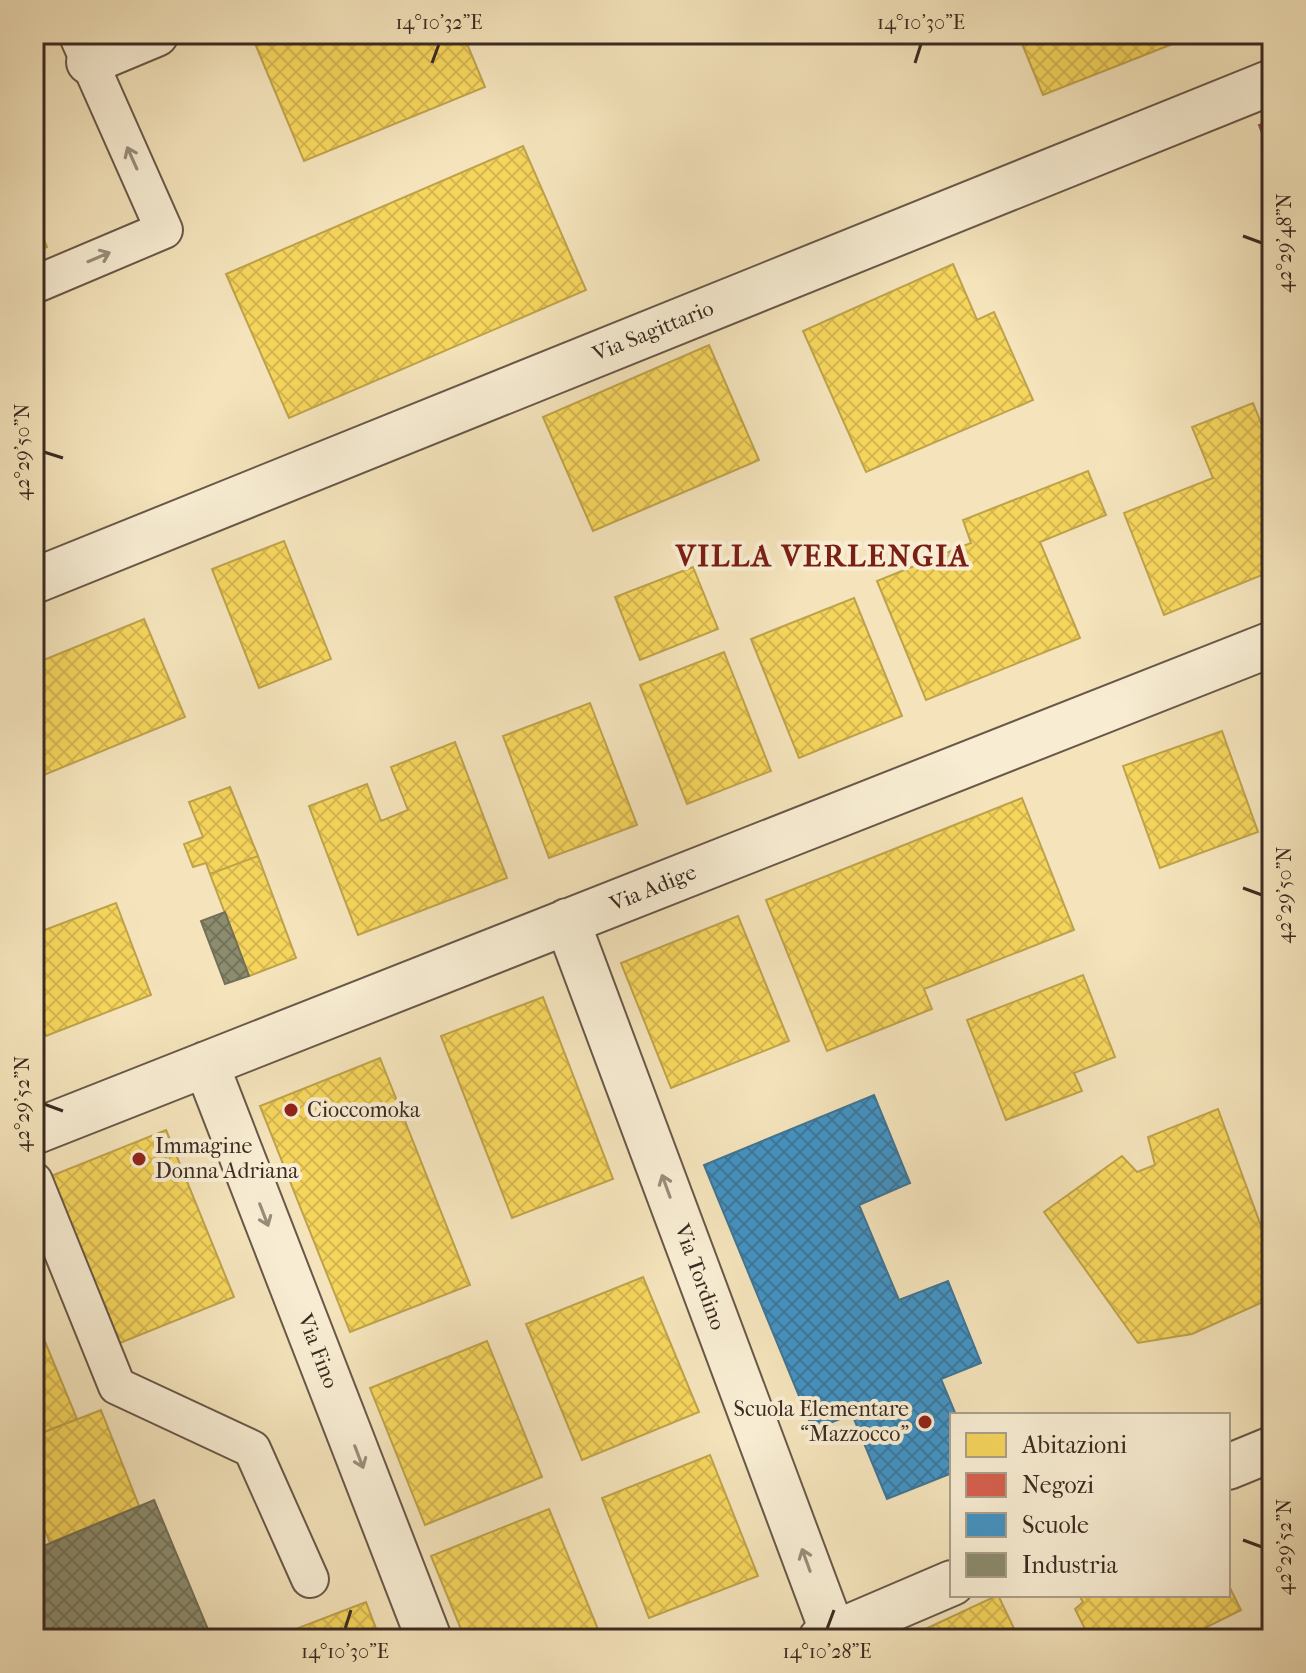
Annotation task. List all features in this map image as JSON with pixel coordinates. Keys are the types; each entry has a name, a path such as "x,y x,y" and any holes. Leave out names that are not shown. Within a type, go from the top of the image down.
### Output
{"street":[{"path":"83,48 156,34"},
{"name":"Via Sagittario","path":"34,581 1272,82"},
{"name":"Via Adige","path":"34,1132 1272,644"},
{"name":"Via Tordino","path":"567,921 827,1636"},
{"name":"Via Fino","path":"206,1064 429,1639"},
{"path":"1230,1466 1272,1449"},
{"path":"827,1636 950,1584"}],"lane":[{"path":"34,285 164,230 83,48"},
{"path":"34,1181 117,1386 252,1449 310,1579"}],"building: Abitazioni":[{"path":"251,34 463,34 485,87 304,161"},
{"path":"549,34 576,34 554,44"},
{"path":"1018,34 1198,34 1043,95"},
{"path":"523,146 586,290 289,418 226,274"},
{"path":"34,216 47,247 34,253"},
{"path":"953,264 977,320 994,312 1033,400 866,472 803,331"},
{"path":"709,345 759,460 593,531 543,417"},
{"path":"1253,403 1272,450 1272,571 1164,615 1124,513 1213,478 1192,427"},
{"path":"1088,471 1106,515 1040,542 1080,638 926,700 877,581 971,543 963,520"},
{"path":"284,541 331,659 259,688 212,569"},
{"path":"693,567 718,629 640,660 615,597"},
{"path":"854,598 902,716 799,758 751,639"},
{"path":"144,619 185,717 34,779 34,664"},
{"path":"724,652 771,771 687,804 640,685"},
{"path":"590,703 637,825 549,858 503,736"},
{"path":"1222,731 1258,832 1160,868 1123,766"},
{"path":"455,742 507,878 358,935 309,806 367,784 381,821 408,810 391,767"},
{"path":"230,787 258,856 210,874 206,863 193,867 184,844 203,837 189,802"},
{"path":"1022,798 1074,930 924,989 932,1009 827,1051 766,900"},
{"path":"258,856 296,958 249,976 210,874"},
{"path":"116,903 151,995 46,1036 34,1004 34,934"},
{"path":"738,916 789,1041 671,1088 621,963"},
{"path":"1083,975 1115,1057 1074,1073 1082,1091 1006,1120 967,1020"},
{"path":"543,997 613,1179 512,1218 441,1036"},
{"path":"380,1058 470,1285 350,1332 260,1106"},
{"path":"1218,1109 1272,1256 1272,1298 1192,1334 1138,1343 1044,1212 1122,1156 1137,1172 1155,1165 1148,1137"},
{"path":"166,1130 234,1297 120,1343 51,1176"},
{"path":"643,1277 699,1412 582,1460 526,1324"},
{"path":"34,1315 77,1419 34,1436"},
{"path":"487,1341 542,1477 425,1525 370,1388"},
{"path":"101,1410 139,1506 50,1543 34,1503 34,1436"},
{"path":"710,1455 758,1576 649,1618 602,1498"},
{"path":"549,1509 602,1639 465,1639 431,1556"},
{"path":"1230,1588 1241,1610 1183,1639 1090,1639 1075,1609 1083,1602 1080,1597 1230,1597"},
{"path":"999,1597 1019,1639 904,1639"},
{"path":"366,1602 380,1639 270,1639"}],"building: Negozi":[{"path":"1272,120 1272,159 1259,125"}],"building: Scuole":[{"path":"874,1095 910,1183 859,1205 899,1300 948,1281 981,1363 941,1379 955,1413 950,1413 950,1474 887,1499 852,1414 813,1430 704,1165"}],"building: Industria":[{"path":"225,912 249,976 225,984 201,921"},
{"path":"154,1500 212,1639 35,1639 34,1550"}],"place":[{"name":"Cioccomoka","path":"291,1110"},
{"name":"Immagine Donna Adriana","path":"139,1159"},
{"name":"Scuola Elementare “Mazzocco”","path":"925,1422"}],"district":[{"name":"VILLA VERLENGIA","path":"823,556"}]}
